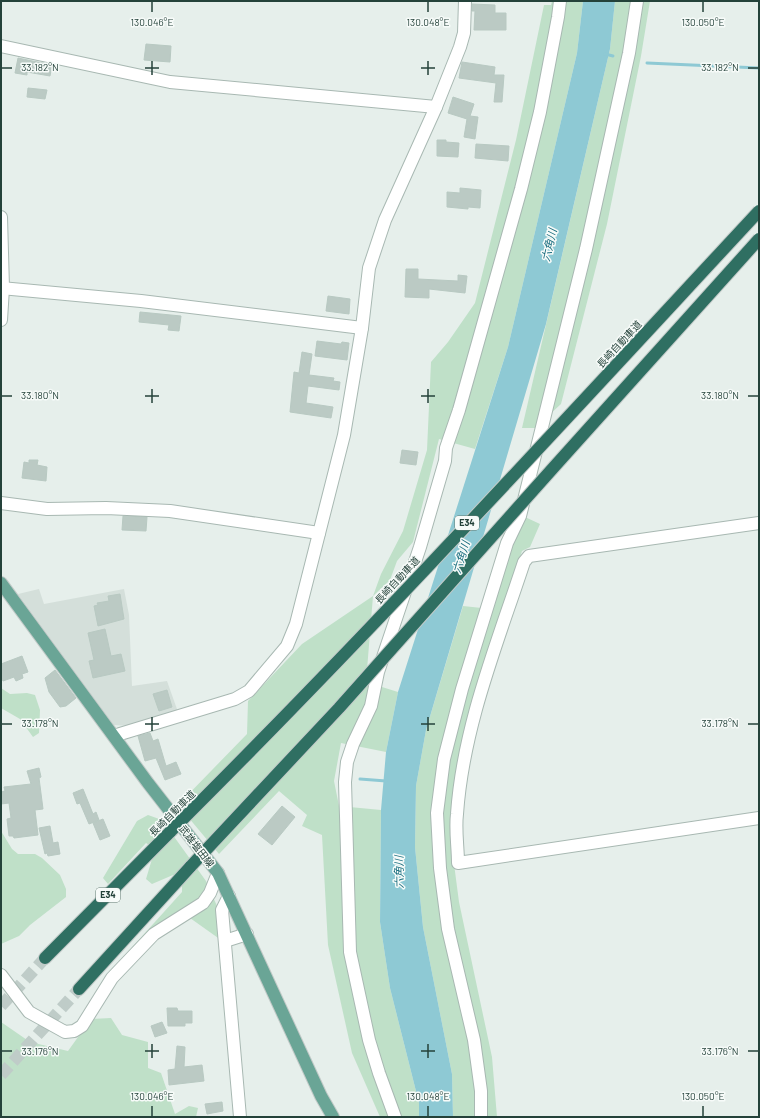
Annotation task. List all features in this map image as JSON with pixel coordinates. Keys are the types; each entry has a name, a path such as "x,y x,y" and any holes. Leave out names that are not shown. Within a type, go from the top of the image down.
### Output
{"highway":[{"name":"長崎自動車道","path":"45,958 269,734 759,211"},
{"name":"E34","path":"79,989 191,866 340,708 759,239"}],"main road":[{"name":"武雄塩田線","path":"1,583 114,737 218,873 321,1096 333,1117"}],"street":[{"path":"114,737 235,699 249,691 287,646 296,624 344,435 362,328 369,268 385,220 436,107 460,47 464,34 466,1"},
{"path":"396,1117 379,1073 371,1047 350,952 345,782 347,762 353,744 371,706 378,672 420,547 445,461 446,448 459,410 519,196 540,112 560,1"},
{"path":"481,1117 481,1091 474,1040 448,929 440,868 437,813 444,759 462,689 507,543 520,516 588,241 629,53 637,1"},
{"path":"1,46 170,82 436,107"},
{"path":"1,217 1,320"},
{"path":"2,288 141,301 362,328"},
{"path":"1,504 47,509 106,508 170,511 319,533"},
{"path":"759,523 529,556 524,562 479,697 463,762 456,815 458,863 759,818"},
{"path":"1,975 29,1012 65,1032 74,1031 82,1026 112,978 154,934 203,903 210,893 218,873"},
{"path":"229,896 222,910 240,1117"},
{"path":"225,941 247,934"}],"shaded area":[{"path":"39,589 44,604 124,589 129,615 132,686 167,681 178,712 131,726 114,725 18,594"}],"green space":[{"path":"552,1 583,1 577,53 508,347 475,449 439,439 413,542 397,561 390,580 373,596 381,574 403,531 427,450 431,362 448,342 475,303 516,140 544,5 551,5"},
{"path":"615,1 650,1 641,56 607,224 561,404 535,428 522,428 610,49"},
{"path":"525,517 540,524 530,547 522,551 475,696 455,775 451,841 459,902 492,1057 497,1117 453,1117 452,1074 423,927 415,847 416,786 426,730 463,606 491,609 510,544"},
{"path":"373,596 366,682 398,692 386,752 341,743 334,781 339,806 381,810 380,922 390,988 419,1103 419,1117 380,1117 352,1053 328,945 322,835 302,826 307,815 279,791 219,854 178,805 247,734 248,701 302,644"},
{"path":"1,688 10,694 27,693 35,695 40,710 39,733 33,737 20,719 1,708"},
{"path":"148,815 162,820 206,881 217,906 221,940 190,918 159,937 119,978 117,964 182,892 182,881 173,875 152,884 146,879 155,849 146,843 108,884 103,878 137,821"},
{"path":"1,831 12,849 18,854 35,854 42,858 60,875 66,889 66,897 30,925 19,936 1,944"},
{"path":"111,1018 122,1035 148,1042 148,1068 161,1073 175,1114 189,1106 198,1108 196,1117 1,1117 1,1022 30,1042 68,1051 91,1019"}],"water":[{"name":"六角川","path":"583,1 615,1 610,49 546,324 426,730 416,786 415,847 423,927 452,1074 453,1117 419,1117 419,1103 390,988 380,922 381,810 386,752 398,692 508,347 577,53"}],"building":[{"path":"472,4 495,5 495,13 506,13 506,30 474,30 475,11 472,11"},
{"path":"146,44 171,46 170,62 144,60"},
{"path":"18,58 52,65 50,76 27,72 27,75 15,73"},
{"path":"462,62 495,67 494,75 504,75 502,102 494,102 496,83 459,78"},
{"path":"28,88 47,90 45,99 27,97"},
{"path":"453,97 474,104 470,116 478,117 475,139 464,137 467,119 448,113"},
{"path":"437,140 446,140 446,142 459,143 458,157 437,156"},
{"path":"476,144 509,146 508,161 475,158"},
{"path":"460,188 481,190 480,208 468,207 468,209 447,207 447,192 460,193"},
{"path":"406,269 418,269 418,279 458,281 458,275 467,276 465,293 429,289 429,298 405,297"},
{"path":"328,296 350,299 349,314 326,311"},
{"path":"140,312 181,316 179,331 168,330 169,325 139,322"},
{"path":"317,341 341,344 342,342 349,343 347,360 315,356"},
{"path":"302,352 312,354 309,375 334,378 333,381 340,382 339,390 308,386 306,403 333,407 331,418 290,412 294,372 299,373"},
{"path":"402,450 418,452 416,465 400,463"},
{"path":"29,460 38,460 37,465 47,467 46,481 22,478 24,462 29,463"},
{"path":"123,516 147,517 146,531 122,530"},
{"path":"120,594 124,619 98,626 94,606 98,605 97,603 109,601 108,596"},
{"path":"105,629 111,656 121,654 125,671 93,678 89,661 94,660 88,633"},
{"path":"22,656 28,672 22,674 23,678 16,681 14,677 3,681 1,677 1,664"},
{"path":"55,670 76,698 66,706 60,707 49,692 45,678"},
{"path":"167,690 172,707 159,711 153,694"},
{"path":"150,733 153,741 158,739 166,766 176,762 181,774 165,780 156,758 145,761 138,736"},
{"path":"39,768 43,809 35,810 38,835 14,838 13,836 9,836 7,819 11,818 9,803 1,804 1,792 5,791 4,787 31,784 27,771"},
{"path":"83,789 93,814 96,812 99,820 89,824 80,803 77,804 73,793"},
{"path":"282,806 295,817 272,845 258,834"},
{"path":"103,819 110,836 100,840 93,823"},
{"path":"50,826 53,843 58,842 60,854 48,856 47,853 45,854 39,828"},
{"path":"167,1008 177,1008 178,1011 192,1011 192,1023 185,1023 185,1026 168,1026"},
{"path":"162,1022 167,1033 155,1037 151,1026"},
{"path":"177,1046 185,1047 184,1067 202,1065 204,1081 169,1085 168,1070 175,1069"},
{"path":"222,1102 223,1111 207,1114 205,1104"}],"waterway":[{"path":"605,54 613,56"},
{"path":"647,63 759,68"},
{"path":"360,779 386,781"}],"tunnel":[{"path":"1,1006 45,958"},
{"path":"1,1075 79,989"}]}
